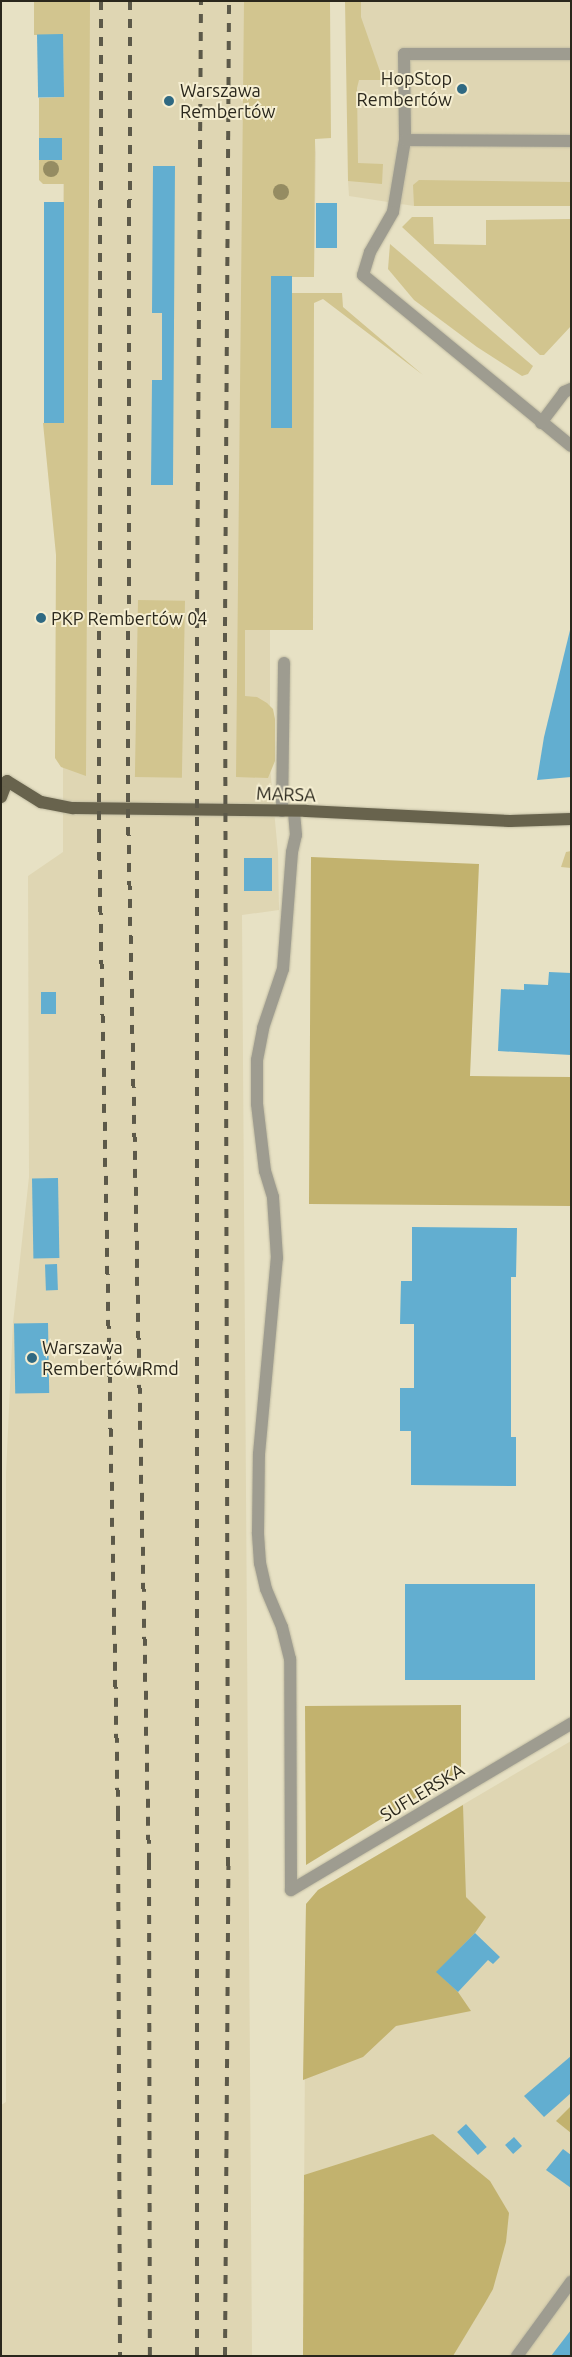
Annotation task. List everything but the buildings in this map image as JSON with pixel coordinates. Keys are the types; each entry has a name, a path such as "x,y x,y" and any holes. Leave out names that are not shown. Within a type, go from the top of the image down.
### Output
{"main road":[{"name":"MARSA","path":"1,797 7,781 26,796 54,806 288,811 510,820 571,819"}],"street":[{"path":"571,54 404,54 405,140 393,212 370,252 363,275 571,446"},
{"path":"405,140 571,141"},
{"path":"542,422 564,392 571,389"},
{"path":"284,663 288,811"},
{"name":"SUFLERSKA","path":"288,811 296,835 292,852 284,969 263,1028 257,1060 257,1104 265,1170 273,1197 277,1258 259,1454 258,1532 264,1580 282,1627 291,1667 291,1890 571,1724"},
{"path":"517,2356 571,2282"}],"shaded area":[{"path":"34,1 90,1 86,776 61,767 55,758 56,555 43,423 63,422 64,184 43,184 39,180 39,160 62,160 62,138 39,138 39,98 64,97 63,35 34,35"},
{"path":"63,1 303,1 316,153 314,277 270,277 270,767 278,853 279,910 242,915 252,2356 1,2356 1,2105 6,2102 6,1473 13,1323 29,1177 28,876 63,852"},
{"path":"244,1 330,1 331,138 315,139 314,277 271,277 271,428 292,428 292,293 342,293 343,307 423,375 323,299 314,303 313,630 245,630 245,696 257,697 267,703 273,709 275,719 275,761 268,778 236,777"},
{"path":"345,1 361,1 361,17 383,80 359,80 357,88 358,163 383,164 382,184 348,181"},
{"name":"HopStop Rembertów","path":"353,1 571,1 571,206 414,206 349,196 348,181 353,181"},
{"path":"419,180 571,182 571,206 414,206 413,185"},
{"path":"412,217 433,217 434,244 486,245 486,220 571,219 571,326 544,355 540,355 402,227"},
{"path":"390,244 533,366 528,374 522,376 477,347 414,300 388,269"},
{"path":"138,600 185,601 182,778 135,777"},
{"path":"571,851 571,868 561,867 566,852"},
{"path":"311,857 479,864 470,1076 571,1077 571,1206 309,1204"},
{"path":"461,1705 461,1770 306,1865 305,1706"},
{"path":"571,1741 571,2356 303,2356 306,1904 318,1890"},
{"path":"463,1805 466,1897 486,1917 475,1933 437,1972 458,1992 471,2011 396,2026 363,2057 303,2080 306,1904 318,1890"},
{"path":"571,2106 571,2133 556,2121"},
{"path":"433,2134 490,2181 509,2213 506,2242 493,2289 485,2303 453,2356 303,2356 304,2175"}],"railway":[{"path":"101,1 99,834 118,1812 120,2356"},
{"path":"130,1 128,809 149,1861 150,2356"},
{"path":"197,2356 197,617 201,1"},
{"path":"225,2356 228,1866 225,626 229,1"}],"place":[{"name":"HopStop Rembertów","path":"462,89"},
{"name":"Warszawa Rembertów","path":"169,101"},
{"name":"PKP Rembertów 04","path":"41,618"},
{"name":"Warszawa Rembertów Rmd","path":"32,1358"}]}
